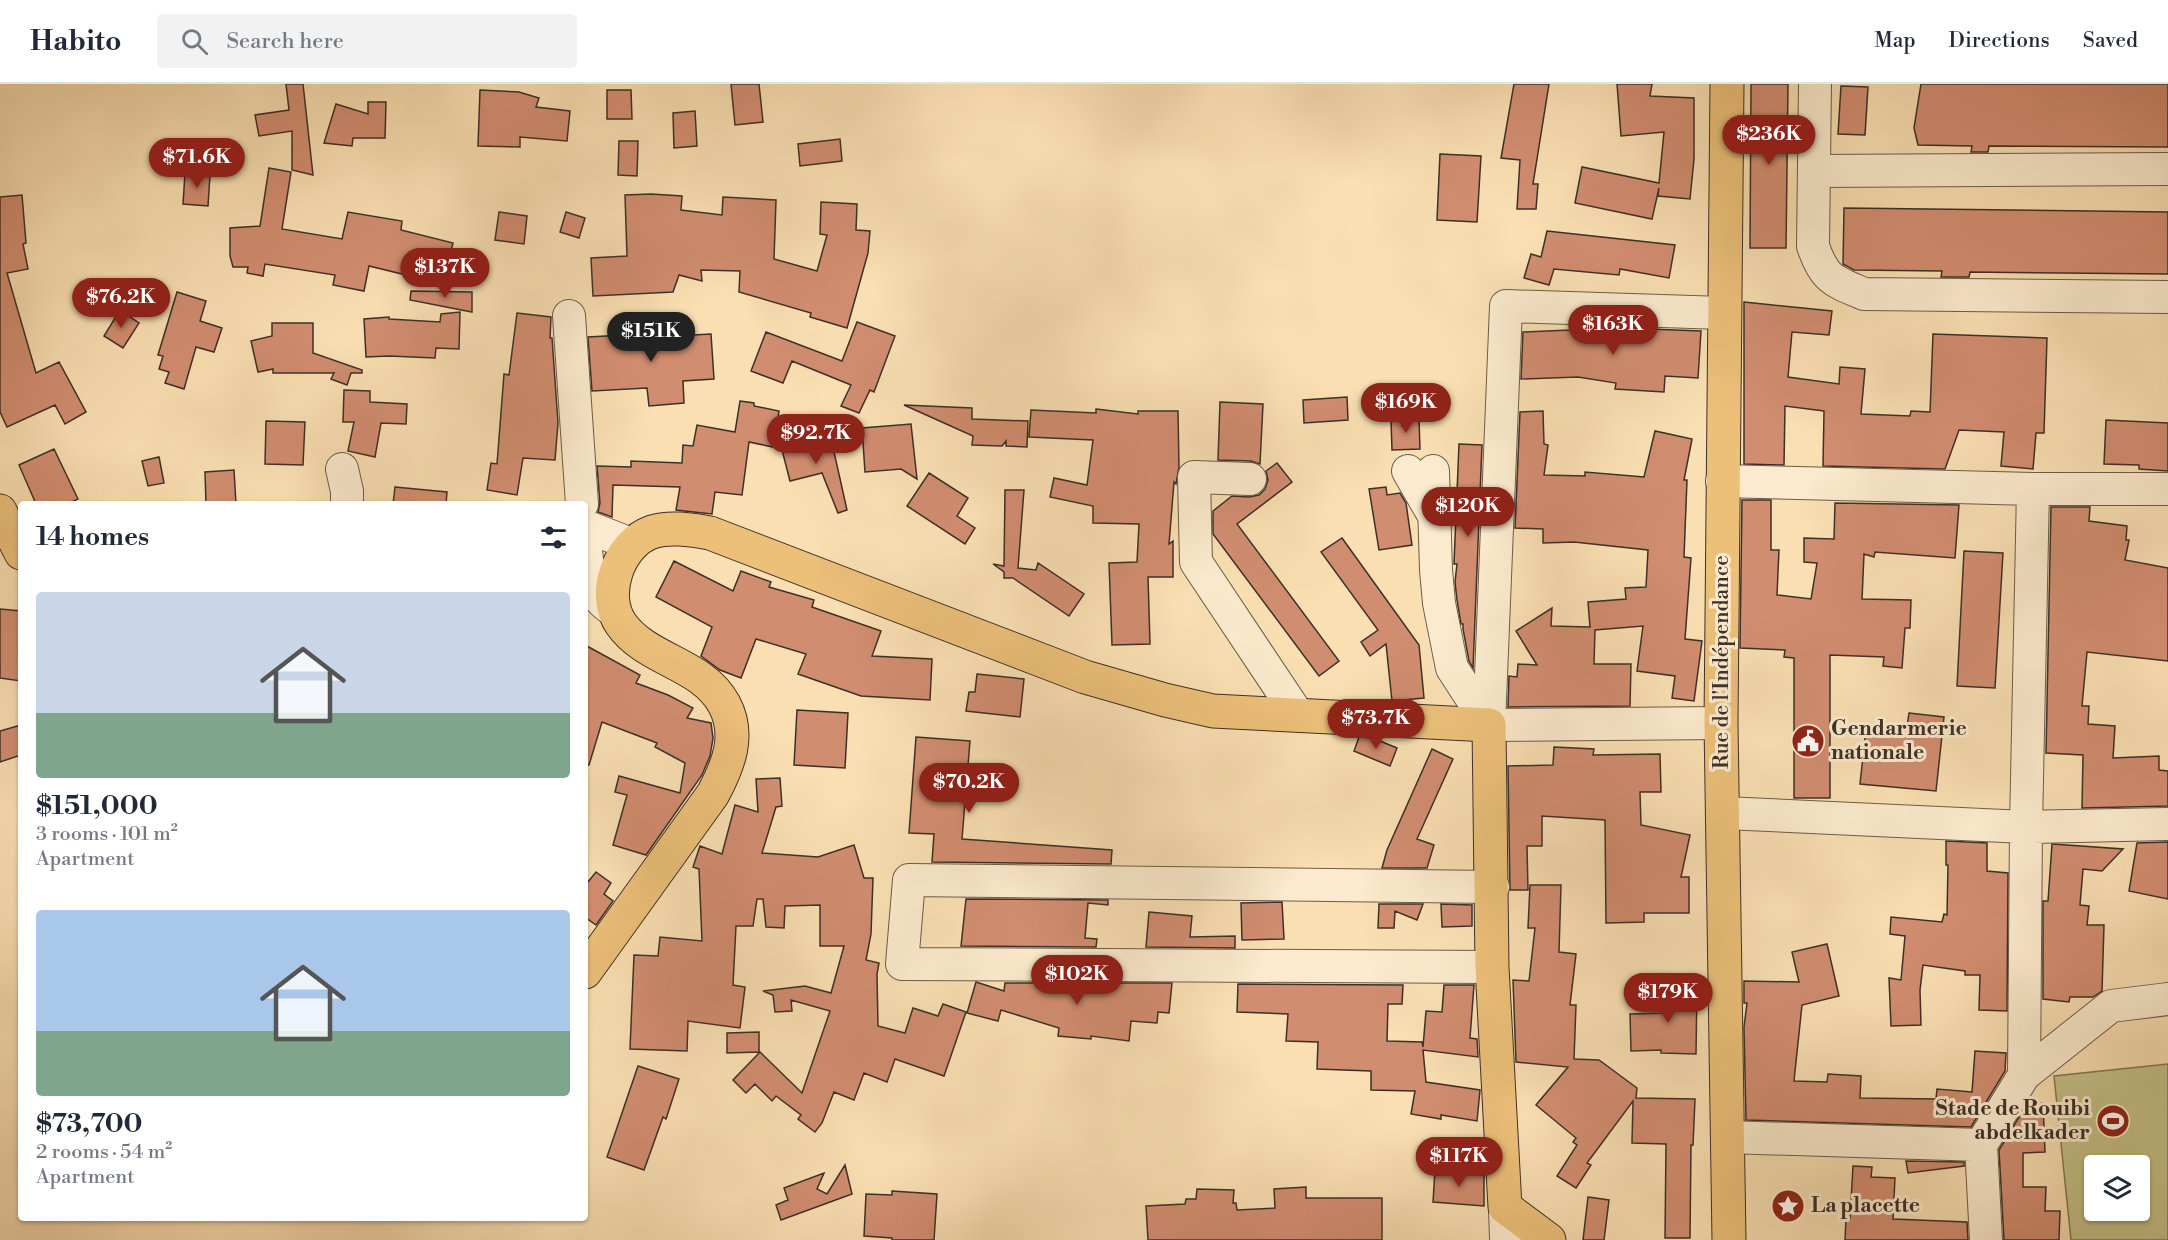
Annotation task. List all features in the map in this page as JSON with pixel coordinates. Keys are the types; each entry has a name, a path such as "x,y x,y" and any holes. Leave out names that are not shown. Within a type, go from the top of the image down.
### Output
{"main road":[{"name":"Rue de l'Indépendance","path":"1727,84 1723,313 1721,723 1729,1240"},
{"path":"0,512 18,547"},
{"path":"588,968 712,794 727,765 733,735 724,703 711,687 686,669 644,647 621,624 613,610 612,590 616,574 631,544 651,532 693,530 710,533 1085,677 1165,700 1213,711 1489,725 1492,967 1505,1207 1549,1240"}],"street":[{"path":"1815,84 1813,246 1820,266 1835,282 1864,294 2168,297"},
{"path":"1814,171 2168,169"},
{"path":"1489,725 1506,306 1723,313"},
{"path":"569,316 582,501"},
{"path":"342,469 347,501"},
{"path":"1421,471 1434,517 1439,603 1452,668 1489,725"},
{"path":"1250,479 1194,477 1196,562 1298,715"},
{"path":"1722,481 2033,489 2168,489"},
{"path":"2024,1074 2033,489"},
{"path":"588,527 631,544"},
{"path":"588,564 590,579 602,603 613,610"},
{"path":"1489,725 1721,723"},
{"path":"1724,813 2026,827 2168,824"},
{"path":"1492,887 909,880 902,964 1492,967"},
{"path":"1986,1240 1981,1145 2024,1074 2111,1006 2168,999"},
{"path":"1727,1137 1981,1145"},
{"path":"1505,1207 1506,1240"}],"shaded area":[{"name":"Stade de Rouibi abdelkader","path":"2168,1064 2168,1240 2071,1240 2054,1076"}],"building":[{"path":"286,84 303,84 313,175 292,170 292,131 259,136 255,115 289,110"},
{"path":"731,84 759,84 763,122 735,125"},
{"path":"1514,84 1549,84 1533,184 1538,184 1536,209 1517,209 1520,160 1501,158"},
{"path":"1617,84 1652,84 1650,96 1694,98 1694,159 1690,199 1658,196 1659,188 1652,219 1575,203 1582,167 1659,183 1664,132 1621,136"},
{"path":"1751,84 1788,84 1786,248 1750,248"},
{"path":"1921,84 2168,84 2168,147 1989,146 1988,152 1971,152 1972,146 1918,145 1914,128"},
{"path":"1841,86 1868,87 1865,135 1838,134"},
{"path":"480,90 519,92 539,98 536,107 570,111 567,141 520,137 520,147 478,146"},
{"path":"607,90 631,90 632,119 607,119"},
{"path":"368,102 386,102 385,138 353,138 352,146 324,143 336,104 368,114"},
{"path":"695,111 697,146 674,148 673,113"},
{"path":"840,139 842,161 800,166 798,144"},
{"path":"619,141 638,141 637,176 618,175"},
{"path":"1440,154 1481,156 1477,222 1437,220"},
{"path":"269,168 291,172 282,229 342,239 348,212 402,221 401,230 453,243 443,284 369,266 364,291 333,285 335,275 265,264 263,276 247,273 248,267 233,267 230,256 230,228 260,226"},
{"path":"185,173 210,175 208,206 183,204"},
{"path":"22,195 26,243 23,244 28,269 7,273 36,373 59,362 86,412 65,424 55,405 7,427 0,412 0,197"},
{"path":"625,195 682,196 681,210 722,215 723,197 776,200 774,259 817,271 827,235 820,234 821,202 857,204 856,230 870,231 868,253 847,328 810,317 811,313 739,292 740,271 701,270 702,281 679,275 673,292 593,296 591,258 627,256"},
{"path":"1844,208 2168,212 2168,274 1970,272 1969,277 1941,277 1942,271 1854,270 1843,264"},
{"path":"499,212 527,216 524,244 495,240"},
{"path":"566,212 585,218 579,238 560,232"},
{"path":"1547,231 1675,245 1669,278 1620,269 1619,275 1554,269 1549,285 1524,278 1531,254 1541,257"},
{"path":"411,291 472,292 472,312 410,300"},
{"path":"177,292 206,301 200,321 222,328 214,352 196,347 184,389 165,383 169,372 159,369 163,356 158,355"},
{"path":"1744,302 1832,311 1829,335 1792,332 1788,377 1839,384 1840,367 1865,369 1861,414 1910,416 1911,411 1930,412 1933,334 2047,338 2044,433 2036,433 2033,469 2001,466 2004,432 1959,430 1945,469 1823,466 1824,411 1785,406 1784,465 1744,464"},
{"path":"120,310 139,323 123,348 104,336"},
{"path":"460,312 459,349 436,348 435,358 366,357 364,319 389,317 389,319 440,322 441,314"},
{"path":"517,313 551,317 550,338 552,338 558,423 555,460 523,458 517,495 487,490 491,463 497,464 504,374 509,375"},
{"path":"857,322 895,336 874,392 870,390 859,413 841,406 851,385 792,361 783,383 751,371 766,332 842,361"},
{"path":"272,323 313,323 313,353 362,370 362,373 351,373 347,385 331,379 334,373 273,373 273,369 258,372 251,341 272,336"},
{"path":"1570,326 1701,331 1698,378 1665,376 1664,392 1615,389 1616,383 1578,377 1521,379 1523,332 1570,330"},
{"path":"675,329 675,336 711,334 714,379 683,381 684,403 649,406 647,388 592,391 588,337 644,334 644,331"},
{"path":"344,390 370,391 370,402 407,404 406,424 381,423 375,457 348,451 354,422 343,422"},
{"path":"1347,397 1348,420 1304,423 1303,400"},
{"path":"740,401 779,411 773,447 749,442 742,495 715,492 712,514 676,510 680,487 613,485 612,517 598,512 600,503 597,466 631,467 631,461 682,463 683,445 693,446 697,425 735,432"},
{"path":"1220,402 1263,404 1260,464 1251,461 1218,460"},
{"path":"904,405 972,408 972,419 1028,421 1027,447 1006,446 1006,441 1002,446 972,445 973,436"},
{"path":"1096,409 1138,414 1138,411 1178,411 1179,467 1176,484 1174,482 1169,544 1173,541 1173,577 1148,577 1150,644 1112,645 1109,563 1137,562 1139,524 1093,523 1093,506 1050,497 1054,478 1087,485 1093,440 1029,437 1031,410 1096,413"},
{"path":"1543,411 1544,444 1548,445 1544,475 1585,476 1585,472 1644,477 1655,431 1692,439 1684,480 1687,480 1684,557 1691,558 1685,639 1702,641 1694,701 1672,698 1675,676 1637,671 1643,626 1595,630 1594,664 1631,664 1630,706 1508,707 1509,676 1517,677 1518,664 1537,665 1516,631 1552,608 1551,626 1590,627 1588,602 1626,599 1625,588 1646,587 1648,550 1574,542 1543,543 1543,529 1515,528 1520,412"},
{"path":"1419,419 1420,449 1392,450 1391,420"},
{"path":"2106,420 2168,423 2168,471 2139,469 2139,465 2104,464"},
{"path":"266,421 305,422 303,465 265,464"},
{"path":"911,424 917,479 901,469 865,472 862,428"},
{"path":"830,434 847,510 838,513 822,473 790,481 781,446"},
{"path":"1459,444 1482,445 1473,668 1469,661 1463,624 1461,624 1455,582"},
{"path":"54,449 78,499 74,501 35,501 19,465"},
{"path":"159,457 164,483 148,486 142,461"},
{"path":"1277,463 1292,482 1237,524 1339,661 1319,676 1213,534 1213,511 1232,496 1259,495 1265,489 1268,480 1266,471"},
{"path":"234,470 236,501 206,501 205,472"},
{"path":"929,473 968,498 957,516 975,528 965,544 907,506"},
{"path":"395,487 447,492 446,501 393,501"},
{"path":"1386,487 1387,495 1400,493 1406,503 1412,545 1379,550 1369,489"},
{"path":"1005,490 1024,490 1018,568 1036,570 1038,563 1084,594 1069,616 1013,578 1004,578 1004,572 993,564 1004,566"},
{"path":"1742,500 1771,500 1771,550 1779,550 1777,595 1811,599 1817,563 1804,562 1804,538 1834,539 1835,503 1959,505 1955,558 1875,552 1874,557 1864,554 1862,599 1911,600 1910,628 1905,628 1902,668 1883,666 1884,657 1830,655 1830,798 1794,798 1794,658 1784,657 1785,650 1740,648"},
{"path":"2051,507 2090,507 2089,521 2127,526 2126,540 2129,540 2125,560 2168,568 2168,661 2087,652 2082,706 2089,706 2088,724 2115,726 2113,758 2159,756 2159,770 2168,771 2168,806 2082,808 2083,755 2046,753"},
{"path":"1342,538 1419,645 1424,698 1392,701 1386,644 1370,656 1361,642 1378,630 1321,552"},
{"path":"1964,551 2003,553 1995,688 1957,686"},
{"path":"674,561 733,591 741,571 771,582 769,587 814,600 812,607 881,631 872,656 932,659 930,700 861,696 798,674 806,654 756,639 741,678 720,670 701,656 712,627 656,597"},
{"path":"0,609 18,611 18,681 0,678"},
{"path":"588,647 640,675 636,683 668,695 693,708 687,718 711,723 713,738 710,756 702,775 646,855 613,845 627,795 615,792 619,776 680,793 685,763 655,747 657,743 602,722 589,765"},
{"path":"977,674 1024,679 1020,717 966,711 969,692 975,692"},
{"path":"797,710 848,713 845,768 794,765"},
{"path":"1909,713 1944,717 1936,791 1860,784 1866,729 1906,734"},
{"path":"18,726 18,756 0,762 0,731"},
{"path":"916,737 970,741 962,839 1112,850 1111,864 932,862 934,834 909,833"},
{"path":"1359,737 1373,738 1397,748 1390,766 1354,751"},
{"path":"1554,747 1594,749 1593,755 1660,754 1661,792 1640,792 1641,825 1690,835 1681,877 1689,877 1689,913 1644,913 1644,922 1606,923 1605,820 1542,816 1542,846 1527,846 1528,890 1510,890 1508,766 1553,765"},
{"path":"1432,749 1453,759 1417,839 1434,845 1427,868 1382,868 1387,850"},
{"path":"780,778 782,806 776,807 762,853 818,857 854,845 864,878 873,878 871,934 866,960 879,963 877,974 878,1026 905,1033 913,1008 938,1016 943,1004 966,1012 944,1076 895,1059 887,1082 864,1073 854,1100 834,1092 822,1123 815,1132 798,1119 801,1115 776,1096 772,1101 755,1084 746,1093 733,1080 760,1052 802,1093 830,1011 791,1000 792,1011 775,1012 773,995 763,991 805,986 831,993 844,946 820,946 820,905 785,906 784,928 766,927 763,899 757,899 753,926 736,926 733,985 745,987 740,1028 688,1021 687,1051 630,1049 634,955 658,956 660,937 702,941 699,869 693,867 700,846 722,854 735,805 758,812 756,779"},
{"path":"1946,841 1987,843 1987,871 2008,873 2007,1011 1979,1010 1980,975 1965,975 1965,971 1923,965 1920,990 1921,1025 1891,1026 1889,978 1901,980 1905,936 1890,934 1891,917 1942,922 1944,914 1947,915"},
{"path":"2168,842 2168,899 2129,891 2137,843"},
{"path":"2052,844 2123,849 2102,871 2083,869 2080,905 2089,906 2087,925 2104,925 2102,991 2093,997 2070,997 2069,1002 2043,999 2043,901 2048,901"},
{"path":"596,872 611,883 604,894 613,901 596,925 588,919 588,882"},
{"path":"1530,885 1561,885 1559,952 1576,954 1570,1005 1576,1005 1574,1059 1599,1060 1637,1088 1636,1098 1695,1099 1693,1145 1691,1145 1690,1238 1665,1238 1666,1144 1632,1143 1633,1101 1587,1163 1591,1165 1576,1188 1557,1176 1577,1145 1573,1142 1576,1138 1536,1105 1568,1067 1516,1062 1513,980 1529,981 1535,928 1528,928"},
{"path":"966,899 1108,900 1108,905 1088,903 1085,938 1097,939 1096,947 961,946"},
{"path":"1282,902 1284,939 1242,940 1241,903"},
{"path":"1379,904 1423,904 1417,920 1395,911 1394,928 1378,928"},
{"path":"1441,904 1472,905 1472,926 1442,927"},
{"path":"1149,912 1192,916 1190,937 1235,936 1235,948 1146,947"},
{"path":"1827,944 1839,996 1802,1005 1794,1081 1827,1082 1828,1074 1861,1076 1860,1098 1936,1099 1937,1089 1972,1092 1975,1051 2006,1053 2005,1071 1971,1127 1746,1120 1744,1027 1747,1003 1744,1003 1744,981 1799,982 1792,952"},
{"path":"976,982 1004,991 1005,983 1172,983 1169,1013 1158,1012 1157,1023 1131,1021 1129,1041 1091,1036 1091,1039 1058,1036 1059,1028 1001,1010 998,1021 967,1013"},
{"path":"1238,984 1403,985 1402,1004 1388,1004 1387,1041 1422,1042 1423,1047 1426,1011 1442,1012 1444,985 1474,985 1470,1038 1477,1039 1478,1057 1423,1050 1426,1082 1480,1090 1477,1121 1441,1115 1441,1119 1411,1114 1415,1091 1371,1090 1371,1071 1317,1069 1318,1042 1286,1041 1288,1014 1237,1012"},
{"path":"1662,987 1697,987 1696,1054 1661,1053 1661,1050 1631,1051 1630,1014 1662,1013"},
{"path":"759,1032 759,1052 727,1053 727,1033"},
{"path":"638,1066 679,1079 666,1119 663,1117 644,1170 607,1157"},
{"path":"2043,1103 2045,1152 2023,1153 2023,1187 2046,1187 2045,1211 2060,1211 2059,1240 2004,1240 1999,1150 2027,1104"},
{"path":"1906,1161 1964,1162 1964,1166 1908,1173"},
{"path":"845,1165 852,1194 781,1220 776,1205 788,1200 784,1188 824,1173 817,1189 827,1194"},
{"path":"1853,1166 1872,1167 1871,1177 1895,1178 1893,1219 1967,1222 1968,1240 1845,1240 1846,1219 1850,1219"},
{"path":"1435,1170 1484,1174 1484,1206 1433,1202"},
{"path":"1306,1187 1306,1198 1382,1198 1382,1240 1148,1240 1146,1206 1185,1204 1186,1199 1196,1199 1197,1189 1234,1190 1233,1203 1236,1203 1237,1210 1275,1208 1274,1189"},
{"path":"892,1191 937,1194 934,1240 892,1240 892,1238 864,1236 866,1194 892,1195"},
{"path":"1588,1197 1609,1200 1604,1240 1583,1240"}],"place":[{"name":"Gendarmerie nationale","path":"1808,741"},
{"name":"Stade de Rouibi abdelkader","path":"2113,1121"},
{"name":"La placette","path":"1788,1206"}]}
